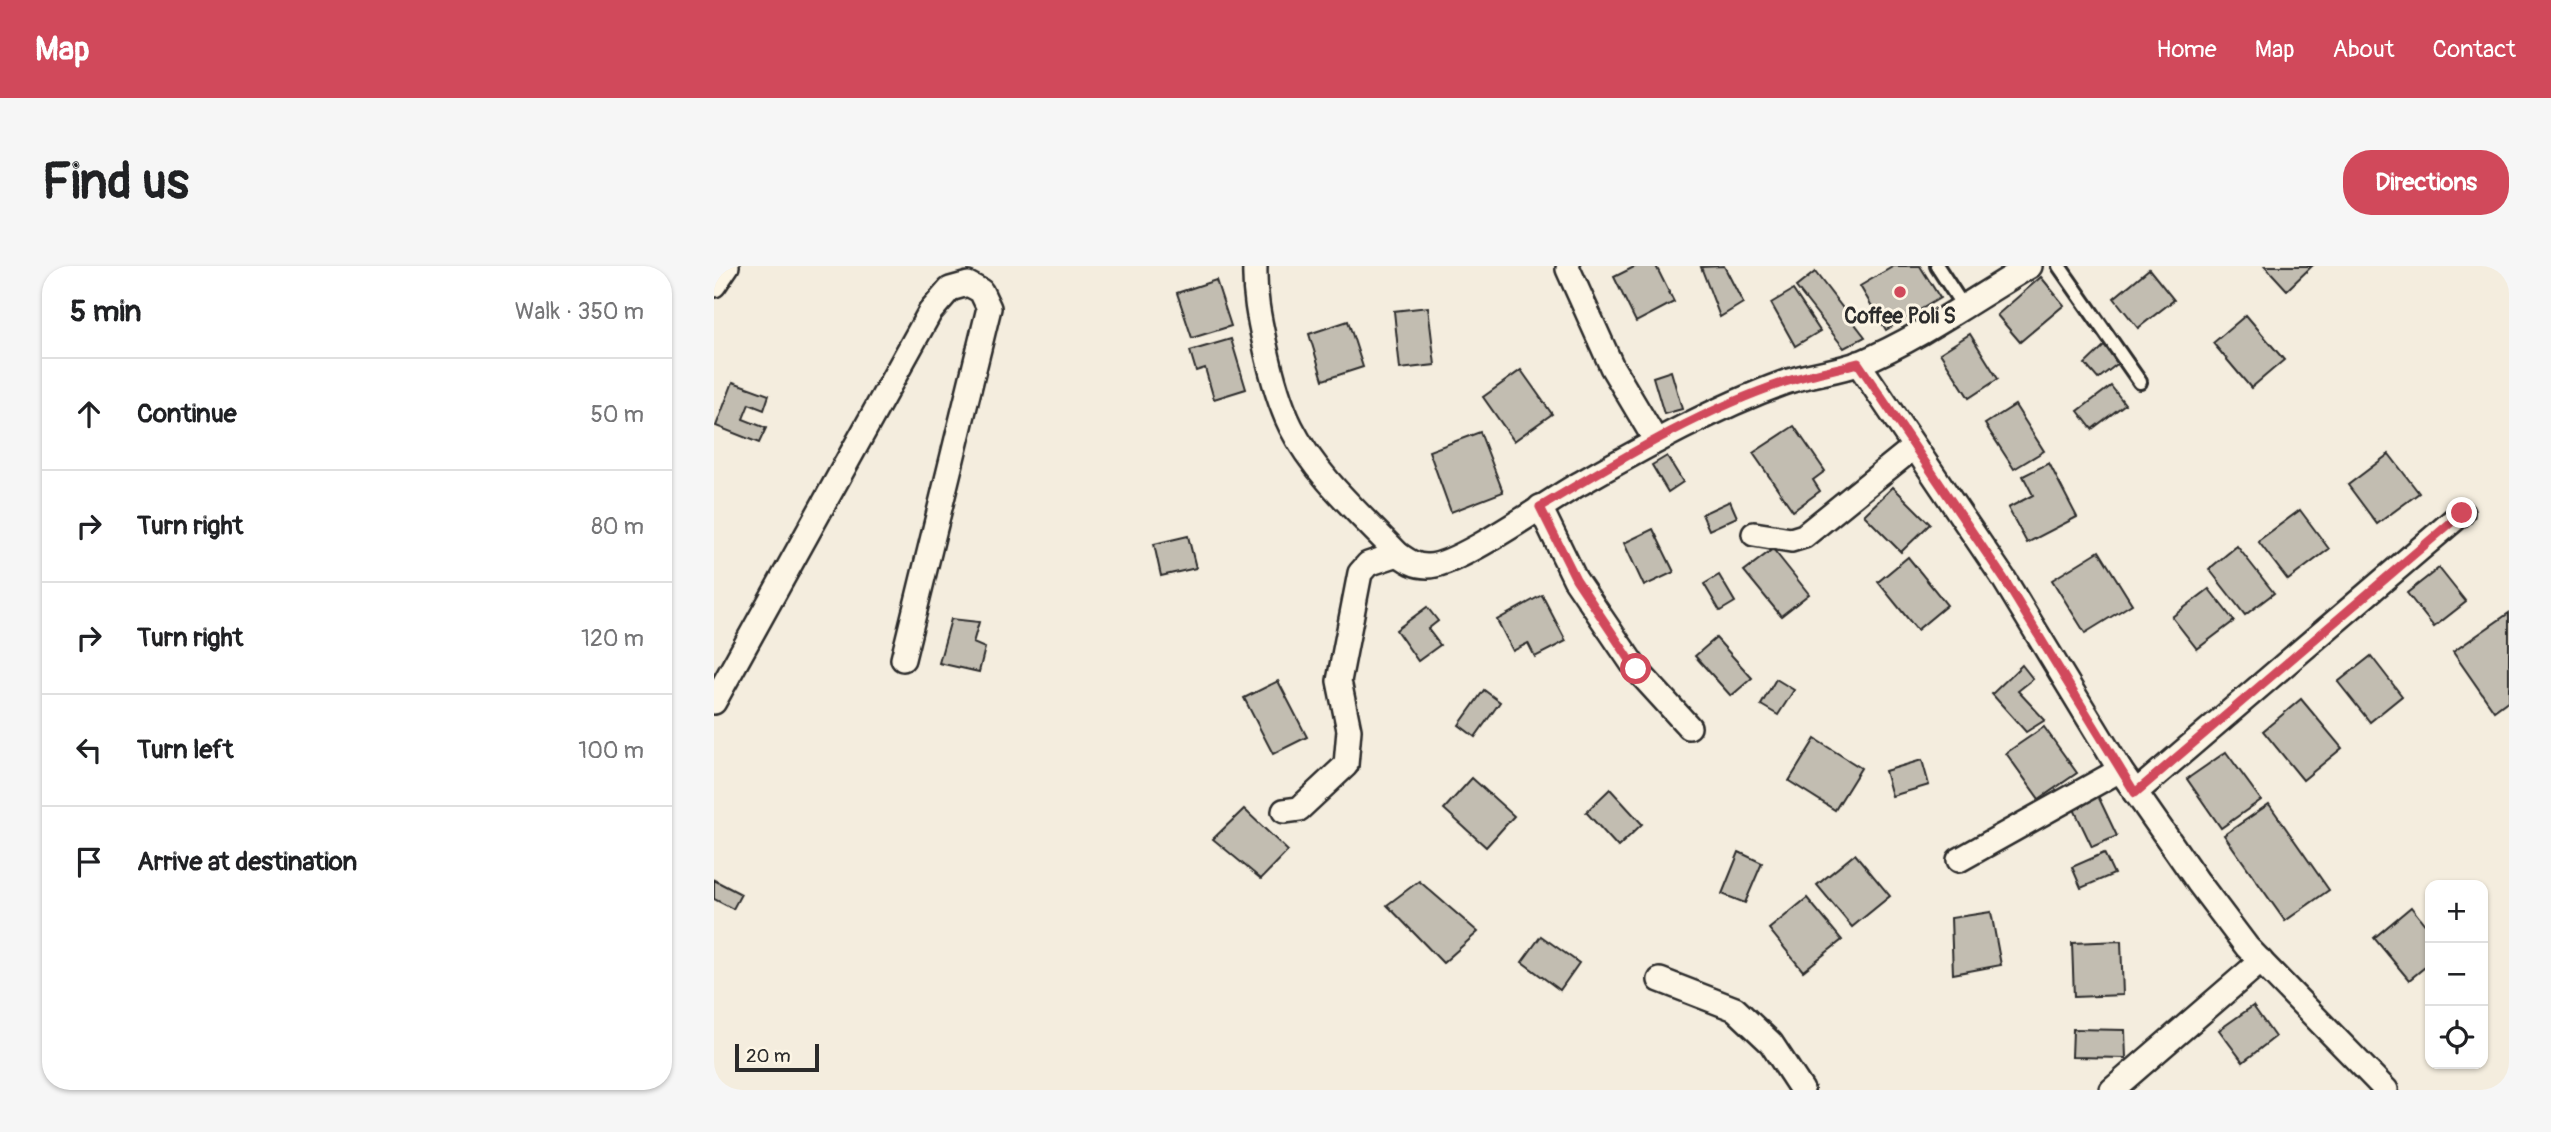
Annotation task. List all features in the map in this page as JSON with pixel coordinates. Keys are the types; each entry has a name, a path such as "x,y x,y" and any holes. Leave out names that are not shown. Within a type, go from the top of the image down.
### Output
{"street":[{"path":"714,285 727,266"},
{"path":"1255,266 1254,291 1262,335 1275,387 1292,428 1319,470 1398,554 1412,564 1428,566 1445,562 1656,441 1732,403 1786,382 1858,363 1916,335 2030,266"},
{"path":"1568,269 1612,367 1656,441"},
{"path":"714,702 930,312 950,289 968,285 981,291 989,308 903,659"},
{"path":"1858,363 2004,579 2120,770 2197,882 2261,961 2385,1090"},
{"path":"1754,534 1791,540 1804,536 1914,447"},
{"path":"1540,507 1576,579 1629,658 1689,727"},
{"path":"2135,793 2462,513"},
{"path":"1284,811 1299,809 1346,765 1349,730 1339,681 1360,573 1368,564 1398,554"},
{"path":"1958,860 2120,770"},
{"path":"2112,1090 2261,961"},
{"path":"1660,980 1735,1009 1771,1043 1802,1090"}],"lane":[{"path":"1937,266 1963,306"},
{"path":"2059,266 2140,382"}],"building":[{"path":"1636,266 1656,266 1674,302 1636,322 1614,277"},
{"path":"1724,266 1743,303 1720,317 1701,267"},
{"name":"Coffee Poli S","path":"1894,266 1920,266 1940,298 1886,330 1860,286"},
{"path":"2265,266 2312,266 2287,290"},
{"path":"2149,269 2174,300 2138,328 2114,298"},
{"path":"1815,272 1865,337 1844,348 1796,287"},
{"path":"2041,277 2064,305 2020,342 1997,315"},
{"path":"1216,280 1231,326 1192,338 1177,293"},
{"path":"1793,290 1820,331 1795,346 1771,303"},
{"path":"1428,307 1435,365 1400,369 1394,311"},
{"path":"2246,315 2284,360 2251,388 2213,343"},
{"path":"1348,321 1363,367 1323,380 1309,334"},
{"path":"1970,334 1998,379 1969,398 1940,353"},
{"path":"1231,339 1246,389 1214,399 1205,368 1196,371 1190,351"},
{"path":"2107,343 2121,361 2098,379 2085,364"},
{"path":"1521,370 1552,414 1514,441 1483,397"},
{"path":"1671,371 1682,409 1664,414 1653,377"},
{"path":"733,382 769,395 764,410 749,404 743,419 766,428 759,443 716,426"},
{"path":"2111,386 2125,404 2092,429 2078,411"},
{"path":"2015,405 2044,451 2014,469 1985,424"},
{"path":"1794,426 1825,471 1813,480 1820,491 1793,511 1753,453"},
{"path":"1480,432 1503,492 1451,512 1429,451"},
{"path":"2389,454 2419,493 2377,524 2348,485"},
{"path":"1667,456 1683,482 1668,492 1652,465"},
{"path":"2049,463 2077,517 2027,543 2008,508 2033,495 2023,476"},
{"path":"1893,487 1930,524 1901,552 1864,515"},
{"path":"1730,501 1737,517 1709,530 1702,514"},
{"path":"2300,510 2329,549 2288,580 2258,541"},
{"path":"1653,529 1674,572 1644,586 1624,543"},
{"path":"1188,536 1196,568 1161,576 1154,544"},
{"path":"2237,546 2274,593 2245,615 2209,569"},
{"path":"1773,549 1809,594 1781,616 1744,571"},
{"path":"2099,551 2132,604 2085,633 2052,580"},
{"path":"1908,557 1947,605 1917,630 1878,582"},
{"path":"2439,568 2466,602 2434,627 2407,593"},
{"path":"1719,575 1735,602 1720,611 1704,584"},
{"path":"2209,589 2234,621 2197,649 2172,617"},
{"path":"1542,595 1566,641 1535,657 1528,643 1513,651 1497,620"},
{"path":"1427,607 1438,621 1428,629 1440,645 1418,661 1396,630"},
{"path":"2509,613 2509,700 2494,711 2453,652"},
{"path":"951,619 979,622 973,643 985,648 979,672 939,663"},
{"path":"1716,638 1752,678 1731,696 1695,656"},
{"path":"2371,656 2402,696 2370,722 2338,682"},
{"path":"2022,665 2033,679 2018,691 2045,720 2026,732 1992,694"},
{"path":"1776,679 1794,690 1778,715 1761,705"},
{"path":"1278,681 1307,737 1273,754 1244,698"},
{"path":"1484,690 1500,702 1475,737 1459,725"},
{"path":"2301,699 2342,748 2303,780 2263,731"},
{"path":"2044,727 2077,773 2039,799 2006,753"},
{"path":"1815,739 1861,768 1835,810 1789,781"},
{"path":"2226,752 2261,800 2221,828 2187,779"},
{"path":"1922,760 1929,785 1892,796 1885,771"},
{"path":"1472,778 1514,816 1486,847 1444,809"},
{"path":"1610,789 1642,824 1618,847 1586,812"},
{"path":"2098,796 2117,836 2092,847 2073,807"},
{"path":"2269,804 2329,890 2285,921 2224,835"},
{"path":"1244,809 1288,851 1261,879 1213,839"},
{"path":"1739,852 1762,863 1745,903 1722,894"},
{"path":"2104,853 2114,874 2081,888 2072,867"},
{"path":"1855,854 1890,896 1852,927 1817,885"},
{"path":"714,880 741,894 733,909 714,899"},
{"path":"1419,881 1478,932 1443,963 1387,905"},
{"path":"1807,898 1842,940 1803,971 1769,929"},
{"path":"2411,907 2425,925 2425,967 2409,980 2374,938"},
{"path":"1991,912 2001,965 1953,974 1951,918"},
{"path":"1541,936 1579,963 1560,990 1522,962"},
{"path":"2121,941 2123,995 2074,997 2072,943"},
{"path":"2253,1006 2275,1037 2243,1062 2219,1030"},
{"path":"2073,1029 2125,1030 2126,1058 2072,1057"}],"place":[{"name":"Coffee Poli S","path":"1900,292"}],"route":[{"path":"1636,669 1576,579 1540,507 1656,441 1732,403 1786,382 1858,363 2004,579 2135,793 2462,513"}]}
